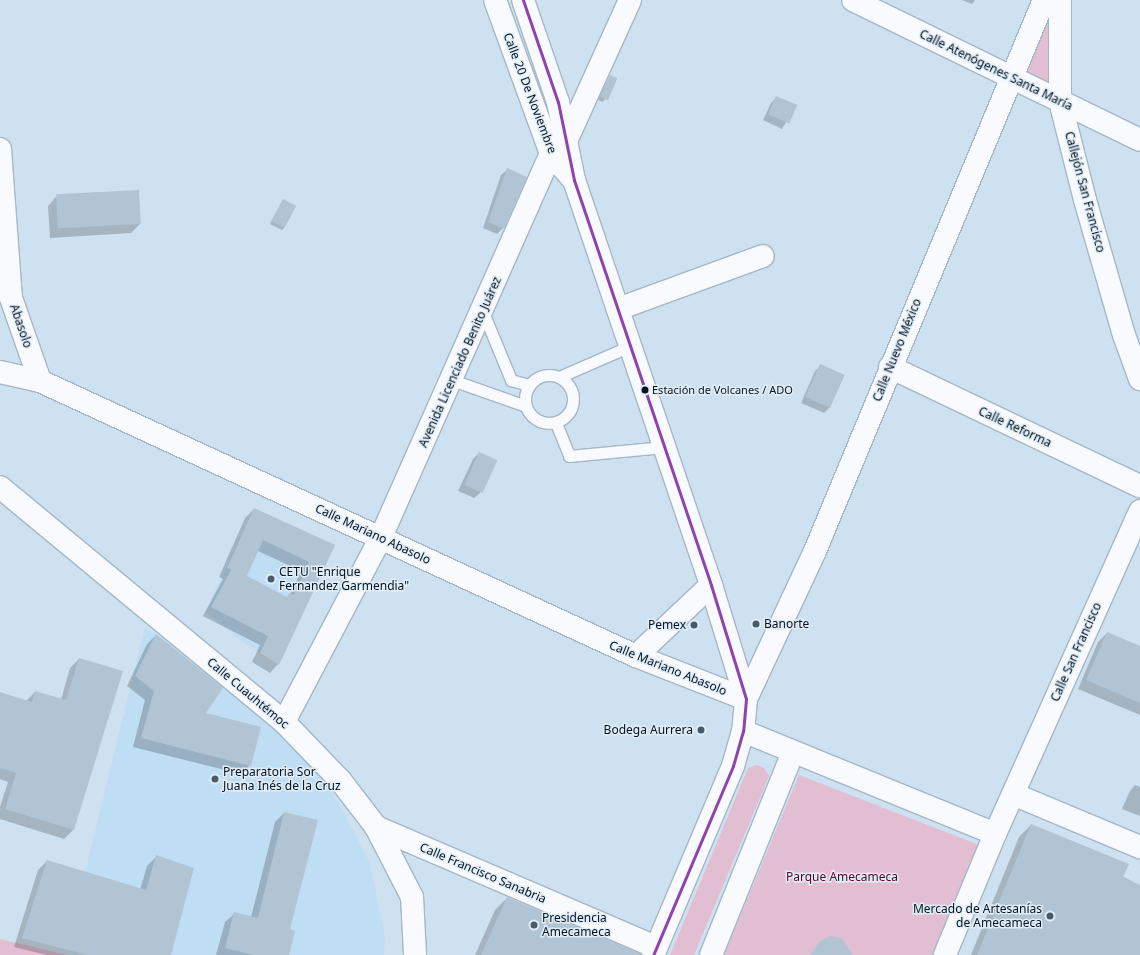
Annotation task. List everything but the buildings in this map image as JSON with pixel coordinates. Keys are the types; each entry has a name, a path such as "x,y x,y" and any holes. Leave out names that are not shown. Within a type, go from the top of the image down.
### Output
{"street":[{"name":"Calle 20 De Noviembre","path":"495,0 551,154 574,180"},
{"name":"Calle 20 De Noviembre","path":"523,0 558,102 567,139 574,180 711,585 746,699 743,731 733,766 655,951"},
{"name":"Avenida Licenciado Benito Juárez","path":"284,722 381,537 483,312 551,154 567,139 630,0"},
{"name":"Calle Atenógenes Santa María","path":"853,0 1140,140"},
{"name":"Calle Nuevo México","path":"746,699 815,551 1010,77 1044,0"},
{"name":"Callejón San Francisco","path":"1060,0 1060,101 1087,207 1124,335 1140,379"},
{"name":"Abasolo","path":"0,149 11,298 40,381"},
{"path":"618,309 763,256"},
{"name":"Calle Reforma","path":"890,368 1140,486"},
{"name":"Calle Mariano Abasolo","path":"0,372 40,381 381,537 636,656 746,699"},
{"name":"Calle Cuauhtémoc","path":"0,488 284,722 340,780 376,828 412,897 415,955"},
{"name":"Calle San Francisco","path":"1013,794 1140,511"},
{"path":"636,656 711,585"},
{"path":"743,731 996,834"},
{"path":"711,955 793,752"},
{"path":"945,955 1013,794 1140,847"},
{"name":"Calle Francisco Sanabria","path":"376,828 655,951"}],"lane":[{"path":"483,312 511,380 529,385"},
{"path":"559,377 568,385 573,397 569,413 556,423 540,422 529,413 526,406 524,399 529,385 542,376 559,377 630,346"},
{"path":"452,380 526,406"},
{"path":"556,423 568,456 664,447"}],"shaded area":[{"name":"CETU \"Enrique Fernandez Garmendia\"","path":"254,508 335,545 279,665 246,644 205,612"},
{"name":"Preparatoria Sor Juana Inés de la Cruz","path":"145,627 197,663 272,724 308,762 334,795 370,863 385,937 384,955 88,955 66,950"}],"green space":[{"path":"1056,0 1056,90 1020,69"},
{"path":"757,765 764,768 769,776 694,955 670,955 748,768"},
{"name":"Parque Amecameca","path":"799,775 979,845 935,955 724,955"},
{"path":"0,939 67,955 0,955"}],"transit line":[{"path":"523,0 558,102 574,180 711,585 746,699 743,731 733,766 653,955"}],"place":[{"name":"Estación de Volcanes / ADO","path":"645,390"},
{"name":"CETU \"Enrique Fernandez Garmendia\"","path":"271,579"},
{"name":"Banorte","path":"756,624"},
{"name":"Pemex","path":"694,625"},
{"name":"Bodega Aurrera","path":"701,730"},
{"name":"Preparatoria Sor Juana Inés de la Cruz","path":"215,779"},
{"name":"Mercado de Artesanías de Amecameca","path":"1050,916"},
{"name":"Presidencia Amecameca","path":"534,925"}]}
